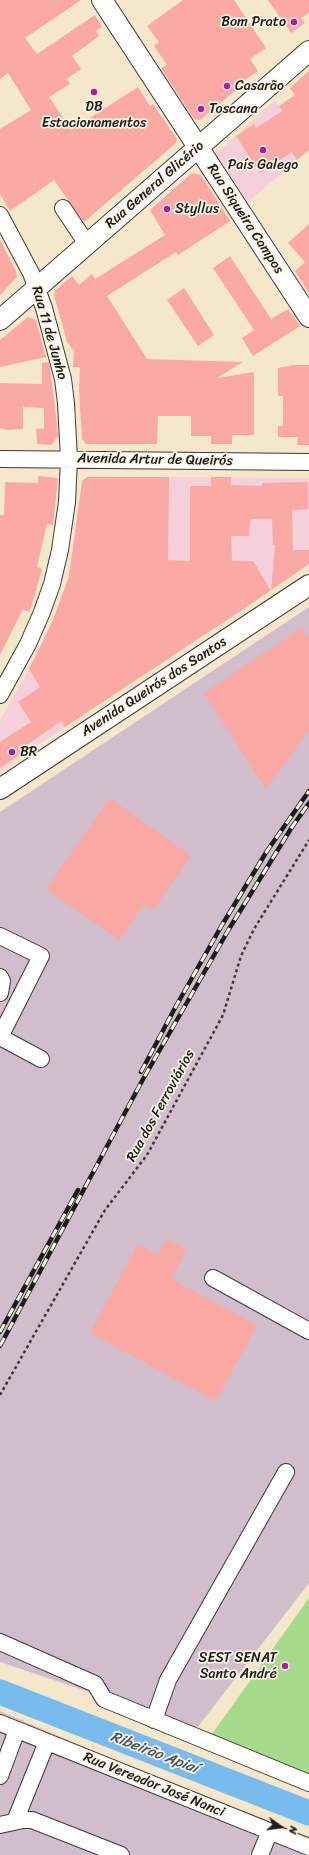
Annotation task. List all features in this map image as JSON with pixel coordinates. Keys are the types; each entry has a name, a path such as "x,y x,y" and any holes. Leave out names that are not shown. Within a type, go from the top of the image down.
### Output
{"main road":[{"name":"Rua Siqueira Campos","path":"102,0 309,317"},
{"name":"Rua General Glicério","path":"0,320 309,51"},
{"name":"Avenida Queirós dos Santos","path":"0,789 309,585"}],"street":[{"path":"63,208 87,244"},
{"name":"Rua 11 de Junho","path":"0,215 23,257 44,308 63,378 69,459 67,502 61,543 52,584 28,644 0,695"},
{"name":"Avenida Artur de Queirós","path":"0,459 309,462"},
{"path":"0,936 41,956 0,1037 41,1059"},
{"path":"0,977 2,981 0,993"},
{"path":"213,1278 309,1331"},
{"path":"154,1720 168,1680 286,1472"},
{"path":"0,1642 95,1684 104,1699 309,1783"},
{"name":"Rua Vereador José Nanci","path":"0,1723 309,1847"},
{"path":"0,1776 17,1730"},
{"path":"7,1823 47,1742"},
{"path":"7,1823 32,1820 120,1855"},
{"path":"260,1855 270,1831"}],"path":[{"name":"Rua dos Ferroviários","path":"0,1395 105,1210 147,1155 223,1015 241,956 254,929 309,840"}],"shaded area":[{"path":"275,100 309,150 248,202 216,154"},
{"path":"149,477 309,478 309,564 242,610 210,561 148,561"},
{"path":"309,607 309,1583 197,1728 0,1662 0,812"},
{"path":"29,669 65,727 0,771 0,720"},
{"path":"0,1711 309,1843 309,1855 0,1855"}],"green space":[{"name":"SEST SENAT Santo André","path":"309,1598 309,1773 212,1734"}],"building":[{"path":"0,0 81,0 25,38 37,54 95,15 102,27 96,31 99,36 72,56 81,69 67,79 70,84 49,97 71,130 138,87 150,106 153,104 177,139 176,143 84,222 54,180 10,211 0,194 0,129 31,110 8,73 0,79"},
{"path":"183,0 234,0 266,48 250,59 258,71 239,84 241,86 200,120 194,119 161,68 167,65 154,46 159,42 147,26"},
{"path":"268,0 309,0 309,13 301,18 305,23 291,33"},
{"path":"309,71 309,150 297,160 292,152 260,173 236,136 254,124 256,128 282,111 279,106 295,95 290,88"},
{"path":"192,173 201,175 230,221 178,255 176,252 107,296 147,359 243,362 217,378 254,372 254,435 232,435 232,444 211,444 211,436 191,436 191,416 158,416 157,444 86,444 82,439 79,390 80,367 73,367 74,351 67,342 54,295 55,291 72,276 79,285 92,274 95,279 165,235 150,210"},
{"path":"309,224 309,293 295,271 305,262 288,243"},
{"path":"0,240 16,271 17,277 0,295"},
{"path":"230,256 271,319 288,309 300,326 253,356 242,338 254,330 213,268"},
{"path":"184,288 214,335 198,346 167,300"},
{"path":"28,317 36,320 46,357 0,367 0,340"},
{"path":"49,362 58,436 51,445 37,444 36,429 44,429 44,408 23,407 23,429 7,430 0,428 0,383 42,384 42,363"},
{"path":"293,365 309,365 309,445 297,445 298,437 278,437 278,426 283,426 283,396 278,396 278,368"},
{"path":"38,476 58,478 53,525 47,524 37,567 42,569 29,612 23,609 0,655 0,515 4,515 5,482 38,483"},
{"path":"87,477 169,477 168,560 190,561 190,486 211,486 211,477 231,477 231,485 262,486 262,483 308,482 308,509 292,510 293,550 309,550 309,564 242,610 65,727 61,721 27,745 29,748 0,768 0,742 31,722 18,702 40,687 29,669 53,620 69,576 82,481","holes":["250,519 272,519 273,545 275,545 271,590 253,561 232,561 231,536 249,536"]},
{"path":"302,628 309,638 309,730 266,789 204,693"},
{"path":"110,798 191,856 153,910 144,904 119,940 46,889"},
{"path":"166,1239 186,1250 171,1279 257,1325 216,1401 90,1333 138,1244 158,1255"}],"waterway":[{"name":"Ribeirão Apiaí","path":"0,1692 309,1813"}],"railway":[{"path":"141,1072 222,925 267,851 309,791"},
{"path":"0,1346 142,1081 229,929 292,827 309,803"},
{"path":"0,1332 78,1190"}],"place":[{"name":"Bom Prato","path":"294,22"},
{"name":"Casarão","path":"227,86"},
{"name":"DB Estacionamentos","path":"94,92"},
{"name":"Toscana","path":"201,109"},
{"name":"País Galego","path":"263,150"},
{"name":"Styllus","path":"167,209"},
{"name":"BR","path":"12,752"},
{"name":"SEST SENAT Santo André","path":"285,1666"}]}
